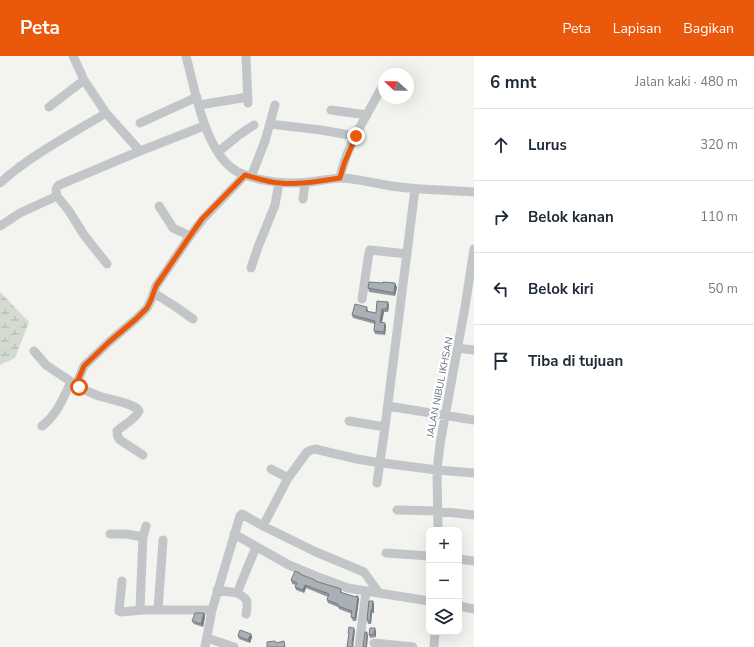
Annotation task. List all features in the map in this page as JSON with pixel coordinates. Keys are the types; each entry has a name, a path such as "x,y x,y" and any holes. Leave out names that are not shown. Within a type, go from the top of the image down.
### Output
{"street":[{"path":"73,56 84,80 106,113 140,151"},
{"path":"186,56 204,126 218,152 232,169 248,176 279,183 305,183 340,178 415,189 474,192"},
{"path":"140,123 198,101 248,100 246,56"},
{"path":"49,107 84,80"},
{"path":"340,178 344,164 356,136 378,94"},
{"path":"42,426 54,415 78,380 84,366 147,308 156,286 202,219 248,176 265,141 275,105"},
{"path":"331,110 367,115"},
{"path":"0,183 13,171 30,159 106,113"},
{"path":"270,124 356,136"},
{"path":"218,152 254,125"},
{"path":"107,264 84,235 69,211 57,196 56,188 59,185 140,151 204,126"},
{"path":"251,268 275,206 279,183"},
{"path":"303,199 305,183"},
{"path":"377,483 415,189"},
{"path":"0,226 20,213 57,196"},
{"path":"159,206 173,228 190,236"},
{"name":"JALAN NIBUL IKHSAN","path":"438,527 436,470 444,416 458,348 474,249"},
{"path":"362,299 370,250 407,254"},
{"path":"154,293 193,319"},
{"path":"458,348 474,350"},
{"path":"34,351 46,365 75,384 99,396 138,408 139,411 137,415 129,423 119,429 117,434 120,440 143,455"},
{"path":"388,406 474,420"},
{"path":"349,422 385,427"},
{"path":"263,526 288,478 307,452 311,450 315,449 357,459 436,470 474,473"},
{"path":"272,470 288,478"},
{"path":"397,510 437,510 474,515"},
{"path":"234,647 206,643 217,590 234,534 242,514 316,552 364,572 379,593"},
{"path":"142,610 140,608 143,537 146,526"},
{"path":"110,534 126,534 143,537"},
{"path":"234,534 289,565 348,588 426,601"},
{"path":"158,610 163,540"},
{"path":"237,593 256,547"},
{"path":"386,553 426,556"},
{"path":"462,559 474,561"},
{"path":"122,580 119,611 122,612 142,610 212,610"},
{"path":"217,590 237,593 245,597 247,606 246,614"},
{"path":"359,647 366,591"},
{"path":"462,607 474,609"},
{"path":"434,647 435,635"},
{"path":"374,643 413,647"}],"green space":[{"path":"0,292 29,322 15,358 0,365"}],"building":[{"path":"369,282 395,283 394,293 368,288"},
{"path":"377,301 388,302 387,309 382,309 380,322 385,323 384,332 374,331 375,321 352,315 355,304 367,307 366,311 376,313"},
{"path":"295,571 315,581 341,589 340,592 356,597 358,596 355,618 351,617 352,611 327,600 329,594 305,585 303,590 295,587 297,583 291,580"},
{"path":"369,601 373,601 370,621 367,620"},
{"path":"195,613 204,613 201,624 192,621"},
{"path":"349,627 354,628 352,643 353,647 347,647"},
{"path":"370,628 375,628 374,634 369,635"},
{"path":"240,630 251,634 248,640 238,636"},
{"path":"365,632 367,632 366,647 363,647"},
{"path":"275,641 276,643 284,641 285,647 267,647 267,642"}],"route":[{"path":"79,387 78,380 84,366 147,308 156,286 202,219 245,175 279,183 305,183 340,178 341,171 356,136"}]}
